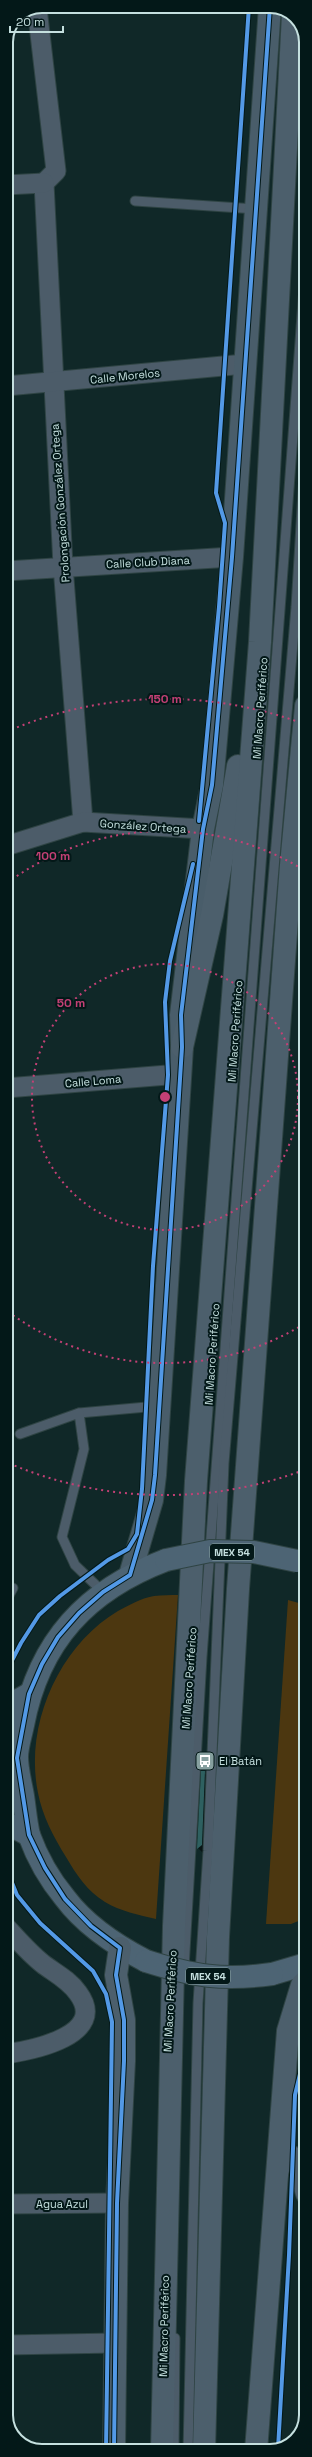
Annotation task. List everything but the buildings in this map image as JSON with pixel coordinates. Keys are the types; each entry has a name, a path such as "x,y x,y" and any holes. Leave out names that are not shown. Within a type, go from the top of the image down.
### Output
{"highway":[{"path":"162,2444 174,1926 196,1481 260,642 293,24"},
{"path":"182,1047 212,915 260,642"},
{"path":"204,2444 218,1937 238,1589 291,865 299,780"},
{"path":"114,2444 118,2203 124,2061 124,2020 116,1975 120,1948"},
{"path":"257,2444 292,2156 288,2031 299,1995"}],"main road":[{"name":"MEX 54","path":"299,1562 254,1552 210,1552 166,1560 130,1575 103,1592 79,1613 58,1637 42,1664 29,1694 17,1758 29,1835 44,1868 65,1899 91,1926 120,1948 146,1960 184,1974 225,1979 272,1974 299,1966"},
{"path":"13,1703 29,1694"},
{"path":"13,1827 29,1835"}],"street":[{"path":"130,1575 152,1500 182,1047 181,1015 203,829 212,785 232,557 270,13"},
{"path":"13,185 44,183 56,171 38,14"},
{"name":"Prolongación González Ortega","path":"44,183 52,383 63,566 83,822"},
{"name":"Calle Morelos","path":"13,386 245,364"},
{"name":"Calle Club Diana","path":"13,570 63,566 232,557"},
{"path":"13,844 83,822"},
{"name":"González Ortega","path":"83,822 203,829"},
{"name":"Calle Loma","path":"13,1087 180,1074"},
{"path":"13,1934 34,1956 68,1982 79,1993 85,2014 84,2020 74,2033 49,2044 13,2052"},
{"path":"292,2156 299,2176"},
{"name":"Agua Azul","path":"13,2204 118,2203"},
{"path":"13,2345 115,2343"}],"lane":[{"path":"135,201 256,209"},
{"name":"Mi Macro Periférico","path":"177,2243 179,2044 202,1657 299,355"},
{"name":"Mi Macro Periférico","path":"188,2444 198,2003 210,1812 224,1463 299,558"},
{"path":"20,1434 79,1413 158,1406"},
{"path":"79,1413 84,1450 62,1537 75,1565 103,1592"},
{"name":"Mi Macro Periférico","path":"174,2444 176,2331"}],"shaded area":[{"path":"163,1595 178,1595 156,1919 123,1910 105,1902 82,1882 62,1850 45,1818 38,1793 35,1767 36,1741 42,1715 51,1690 63,1666 79,1645 97,1626 118,1611 145,1598"},
{"path":"288,1600 299,1603 299,1921 291,1924 266,1924"}],"cycle path":[{"path":"199,821 219,607 225,523 216,493 249,13"},
{"path":"114,2444 117,2203 124,2061 124,2020 116,1975 120,1948 91,1926 65,1899 45,1868 29,1835 17,1758 29,1694 42,1664 58,1637 79,1613 103,1592 130,1575 152,1500 155,1475 182,1047 181,1015 203,829 212,785 232,557 270,13"},
{"path":"13,1658 39,1615 60,1596 108,1560 128,1549 137,1534 142,1489 153,1266 168,1075 165,1002 170,961 193,864"},
{"path":"13,1885 17,1895 40,1923 93,1971 106,1994 112,2022 106,2444"},
{"path":"278,2443 289,2255 295,2095 299,2078"}],"place":[{"name":"El Batán","path":"205,1761"}]}
